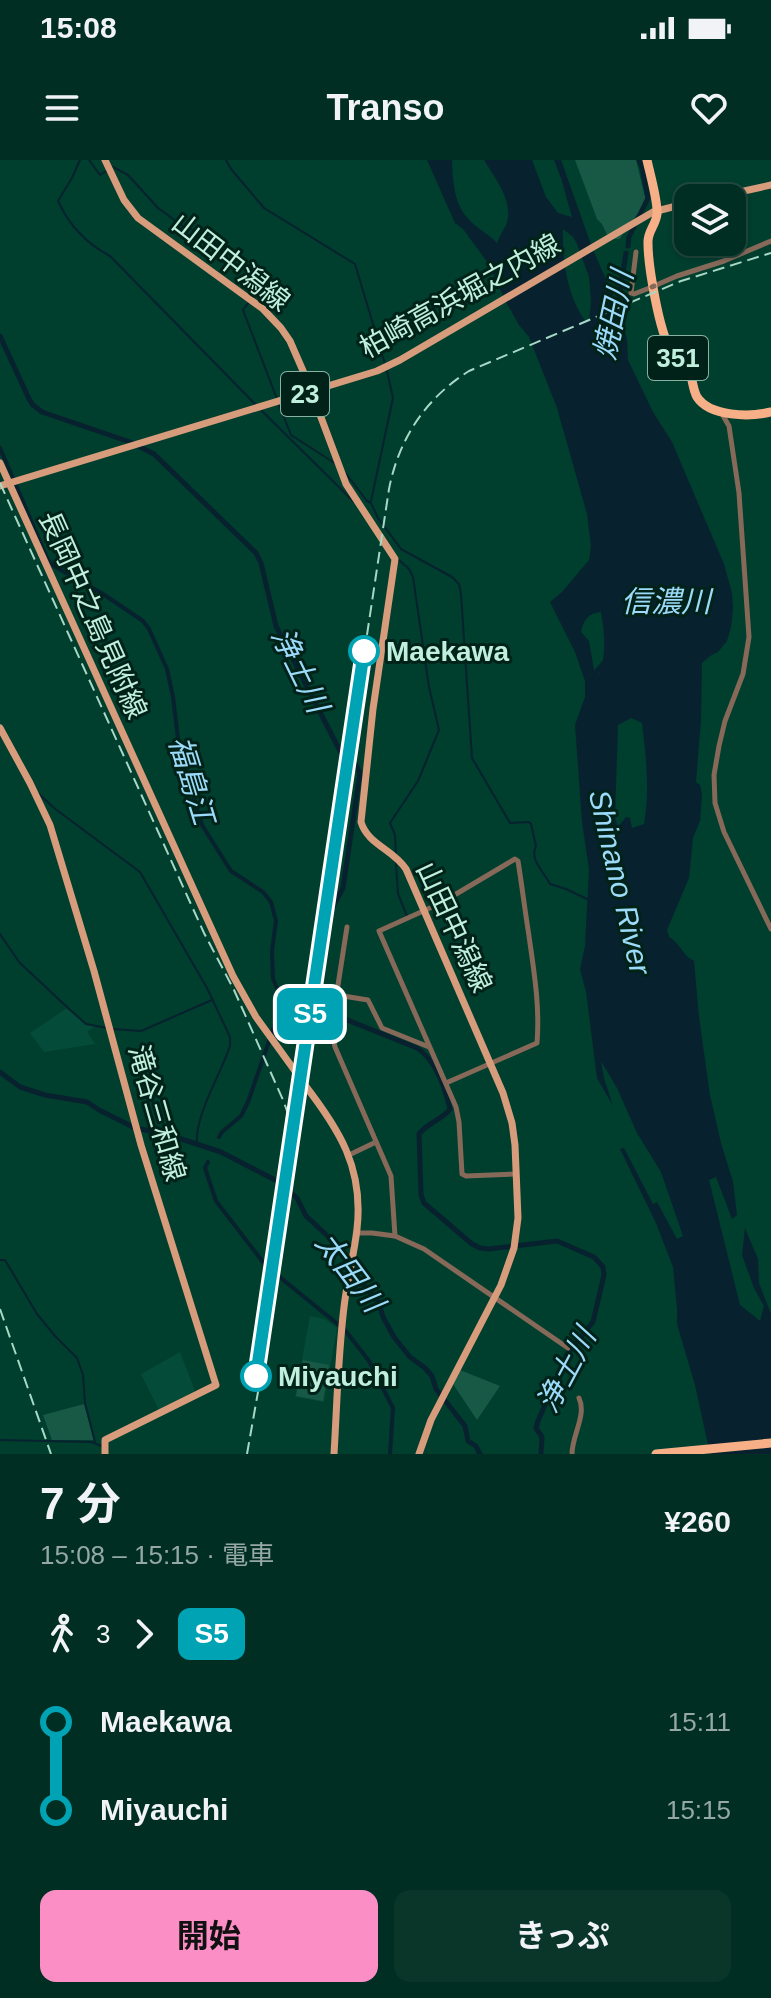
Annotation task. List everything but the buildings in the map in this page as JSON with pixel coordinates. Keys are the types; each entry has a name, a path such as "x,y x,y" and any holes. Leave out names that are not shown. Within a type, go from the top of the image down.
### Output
{"highway":[{"name":"351","path":"647,160 657,210 648,244 656,303 671,351 689,373 700,401 715,411 771,412"},
{"path":"656,1454 771,1443"}],"main road":[{"name":"山田中潟線","path":"105,160 124,200 138,218 275,320 290,341 346,484 395,559 373,709 361,822 369,837 401,862 510,1113 515,1145 518,1218 505,1276 436,1408 419,1454"},
{"path":"746,191 771,185"},
{"name":"柏崎高浜堀之内線","path":"9,483 382,369 630,225 657,210 674,206"},
{"name":"長岡中之島見附線","path":"0,463 244,999 336,1127 349,1155 357,1187 357,1233 342,1326 334,1454"},
{"name":"滝谷三和線","path":"0,728 50,825 138,1134 216,1385 105,1440 105,1454"}],"street":[{"path":"636,252 630,292 634,294 771,241"},
{"path":"722,413 729,426 739,493 749,637 743,674 719,746 714,775 715,803 719,820 771,929"},
{"path":"446,1083 537,1043 537,991 517,860 513,859 451,898 379,931 458,1116 462,1174 516,1174"},
{"path":"347,927 332,1028 333,1040 391,1176 395,1236"},
{"path":"337,995 368,1000 382,1028 430,1047"},
{"path":"349,1155 376,1142"},
{"path":"357,1233 395,1236 424,1249 568,1348"},
{"path":"572,1454 572,1442 582,1408 579,1398"}],"shaded area":[{"path":"575,160 636,160 646,201 620,239 609,239 597,219"},
{"path":"67,1008 84,1023 94,1027 87,1032 95,1044 44,1052 30,1033"},
{"path":"310,1316 325,1319 337,1328 324,1402 295,1397"},
{"path":"180,1352 195,1391 159,1410 141,1374"},
{"path":"303,1360 329,1365 323,1401 296,1396"},
{"path":"460,1370 500,1386 477,1420 453,1384"},
{"path":"84,1404 94,1440 52,1440 43,1415"}],"water":[{"name":"信濃川","path":"427,160 452,160 459,205 476,226 497,243 506,225 508,208 484,160 532,160 546,197 558,213 572,217 554,160 561,160 593,250 619,309 627,340 628,360 653,412 672,442 724,564 732,593 733,608 727,641 702,663 696,782 702,794 700,821 693,838 689,878 667,930 669,937 694,961 710,1095 733,1182 737,1215 732,1219 716,1177 709,1180 740,1305 760,1321 764,1306 742,1255 745,1228 758,1259 759,1283 771,1314 771,1454 710,1454 695,1385 677,1324 673,1267 656,1223 620,1149 624,1148 653,1204 657,1202 677,1239 683,1236 661,1172 637,1133 601,1061 613,1106 597,1078 580,969 585,946 589,870 575,725 585,697 585,681 575,652 550,602 589,560 591,546 587,514 557,408 529,337 506,302 488,263 455,223","holes":["563,229 577,244 589,277 591,302 589,321 586,322 574,301 567,278","601,612 604,647 596,681 589,641 581,632 583,624 593,614","631,718 642,723 647,774 646,811 644,824 632,828 630,818 626,817 618,827 615,818 618,725"]}],"waterway":[{"path":"80,160 58,201 73,226 86,240 110,256 257,406"},
{"path":"89,160 100,175 108,170"},
{"path":"226,160 264,208 355,264 385,364"},
{"name":"焼田川","path":"628,246 629,237 648,198 639,160"},
{"path":"113,167 128,175 158,208 184,227 200,232 251,269 259,288 253,297"},
{"name":"焼田川","path":"617,310 626,253"},
{"path":"249,302 243,310 277,399"},
{"name":"浄土川","path":"0,336 33,405 42,412 130,442 154,454 256,553 261,563 276,626 343,757 356,765 360,773 343,888 328,916 317,1003 325,1011 417,1048 434,1067 450,1109 419,1134 421,1195 424,1203 480,1248 557,1241 594,1257 603,1267 604,1275 593,1322 567,1354 538,1421 536,1428 542,1437 541,1454"},
{"path":"371,501 393,398 387,371"},
{"path":"279,405 291,435 336,464"},
{"path":"262,411 354,502"},
{"name":"福島江","path":"0,448 48,560 143,621 149,629 167,669 179,747 202,825 231,871 263,892 271,902 276,921 272,951 273,979 281,997 280,1009 248,1102 241,1116 219,1137"},
{"path":"344,471 371,503 401,549 459,584 472,758 510,823 531,824 536,846 534,856 550,884 587,899"},
{"path":"396,856 395,835 390,823 418,781 439,730 429,687 413,577 399,560"},
{"name":"Shinano River","path":"594,682 597,671 604,663"},
{"path":"38,793 140,872 207,988 230,1037 230,1046 200,1121 197,1145"},
{"path":"396,863 398,894 407,916"},
{"path":"0,934 19,962 86,1024 107,1028"},
{"path":"113,1029 141,1031 212,1000"},
{"name":"太田川","path":"0,1072 20,1087 87,1102 133,1127 221,1152 279,1182 297,1198 306,1216 331,1239 379,1303 394,1337 410,1357 432,1376 436,1389 465,1426 468,1441 476,1446 480,1454"},
{"name":"福島江","path":"208,1162 205,1168 216,1201 266,1266 345,1330 369,1361 393,1408 390,1454"},
{"path":"0,1260 5,1260 37,1314 77,1358 95,1442"},
{"path":"0,1440 91,1442 102,1446"}],"railway":[{"path":"247,1454 264,1358 300,1079 389,489 407,436 427,407 469,371 681,281 771,253"},
{"path":"0,483 204,933 234,990 293,1127"},
{"path":"0,1309 51,1454"}],"train":[{"name":"S5","path":"256,1376 364,651"}],"place":[{"name":"Maekawa","path":"364,651"},
{"name":"Miyauchi","path":"256,1376"}]}
